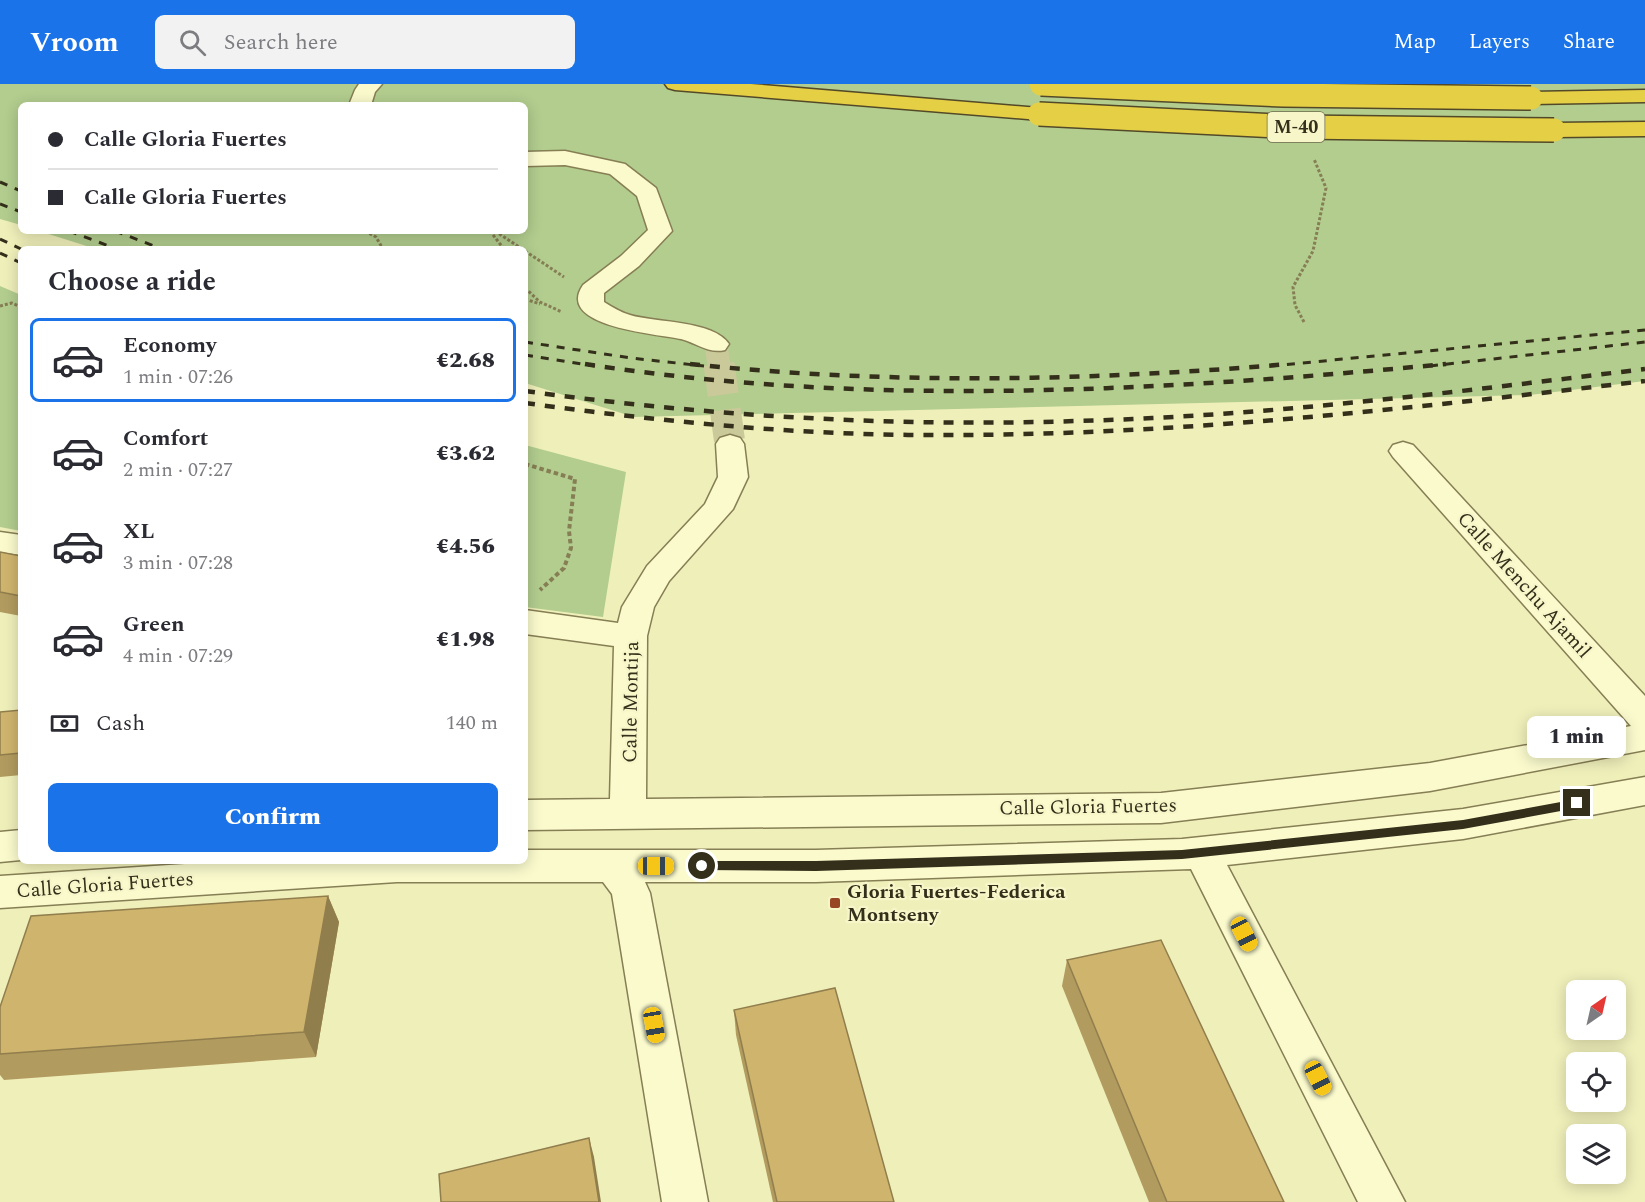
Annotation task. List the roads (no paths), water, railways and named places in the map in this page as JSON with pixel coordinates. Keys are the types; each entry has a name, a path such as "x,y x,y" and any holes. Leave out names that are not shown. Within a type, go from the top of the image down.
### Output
{"highway":[{"name":"M-40","path":"675,84 1039,114 1299,127 1645,129"},
{"name":"M-40","path":"1040,84 1272,95 1531,98 1645,96"}],"street":[{"path":"528,159 566,158 617,169 648,193 660,231 630,261 592,290 591,305 604,315 626,323 682,330 701,335 716,344"},
{"name":"Calle Montija","path":"628,814 631,636 638,607 658,574 718,509 733,477 730,444"},
{"name":"Calle Menchu Ajamil","path":"1403,451 1645,719"},
{"path":"0,542 18,545"},
{"path":"528,622 631,636"},
{"name":"Calle Gloria Fuertes","path":"528,815 1161,808 1430,777 1645,737"},
{"name":"Calle Gloria Fuertes","path":"0,892 397,866 816,866 1201,852 1463,824 1645,791"},
{"path":"0,847 18,845"},
{"path":"1201,852 1382,1202"},
{"path":"610,866 621,875 631,893 685,1202"}],"tunnel":[{"path":"716,344 719,366"},
{"path":"719,364 730,444"}],"railway":[{"path":"0,182 18,190"},
{"path":"0,204 18,211"},
{"path":"77,234 109,246"},
{"path":"123,234 154,246"},
{"path":"0,239 18,248"},
{"path":"0,253 18,262"},
{"path":"1271,366 1645,330"},
{"path":"528,342 704,366"},
{"path":"1430,366 1645,342"},
{"path":"528,355 595,366"},
{"path":"585,364 692,378 799,386 1015,391 1231,382 1446,364"},
{"path":"690,364 764,371 914,378 1064,377 1289,364"},
{"path":"528,391 662,407 800,418 938,422 1077,421 1290,408 1645,369"},
{"path":"528,403 683,422 788,430 894,435 1035,434 1297,418 1645,381"}],"place":[{"name":"Gloria Fuertes-Federica Montseny","path":"835,903"}]}
